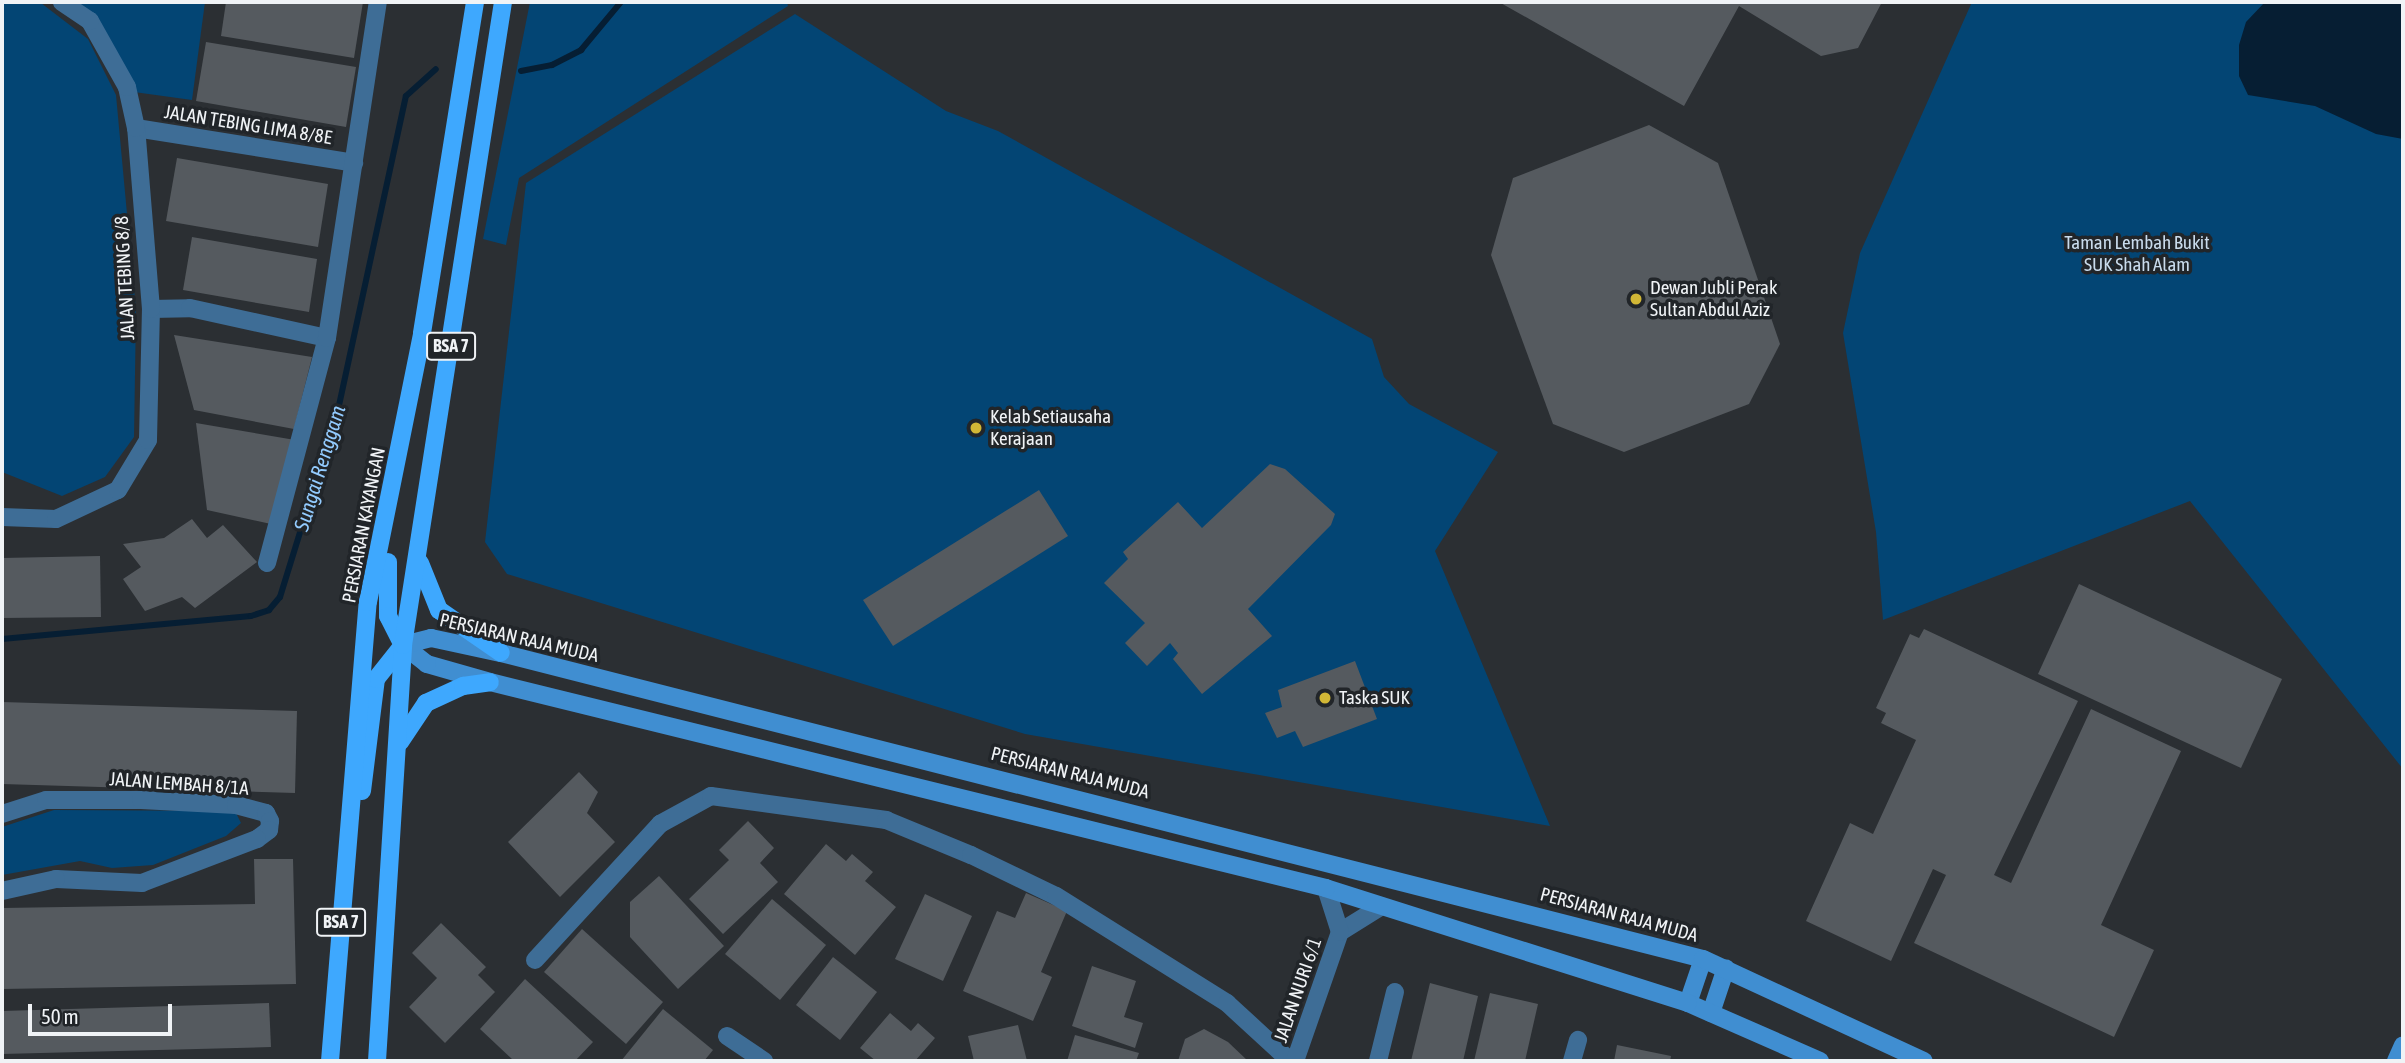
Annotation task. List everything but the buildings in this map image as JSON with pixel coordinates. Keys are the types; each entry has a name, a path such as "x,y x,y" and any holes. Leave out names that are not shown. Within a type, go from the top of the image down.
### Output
{"main road":[{"name":"PERSIARAN KAYANGAN","path":"330,1061 330,1026 352,818 368,603 389,514 475,2"},
{"name":"BSA 7","path":"374,1056 403,645 419,556 503,2"},
{"name":"BSA 7","path":"389,514 384,596 403,645"},
{"path":"419,556 439,610 501,653"},
{"name":"PERSIARAN RAJA MUDA","path":"403,645 431,638 501,653 1703,959 1924,1061"},
{"name":"BSA 7","path":"352,818 366,778 376,678 403,645"},
{"path":"403,645 426,664 490,682 1325,888 1688,1003 1820,1061"},
{"path":"396,750 407,726 426,704 463,686 490,682"},
{"path":"1688,1003 1703,959"},
{"path":"1711,1013 1726,968"},
{"path":"316,1061 330,1026"},
{"path":"2396,1061 2403,1045"}],"street":[{"name":"JALAN TEBING 8/8","path":"2,516 56,519 118,490 148,440 151,309 135,128 127,87 90,21 62,2"},
{"path":"267,563 327,338 378,2"},
{"name":"JALAN TEBING LIMA 8/8E","path":"135,128 354,163"},
{"path":"151,309 190,308 327,338"},
{"path":"535,960 660,824 711,796 886,820 971,855 1056,896 1227,1003 1293,1061"},
{"name":"JALAN LEMBAH 8/1A","path":"2,814 46,800 141,800 236,805 266,813 270,821 269,830 257,839 142,883 55,879 2,891"},
{"name":"JALAN NURI 6/1","path":"1325,888 1340,932"},
{"name":"JALAN NURI 6/1","path":"1293,1061 1340,932 1382,906"},
{"path":"1378,1061 1395,992"},
{"path":"727,1036 764,1061"},
{"path":"1572,1061 1578,1040"}],"green space":[{"path":"2,2 41,3 88,39 116,95 136,311 134,437 105,477 62,496 2,472"},
{"path":"73,2 205,2 192,100 134,92"},
{"path":"530,2 787,2 788,6 519,178 506,245 483,239"},
{"name":"Taman Lembah Bukit SUK Shah Alam","path":"1972,2 2403,2 2403,769 2190,501 1883,620 1876,532 1843,333 1860,253"},
{"name":"Kelab Setiausaha Kerajaan","path":"795,14 946,111 998,131 1372,339 1384,377 1409,404 1498,452 1435,551 1550,826 1025,734 507,574 485,542 526,183"},
{"path":"54,810 235,811 241,823 226,836 153,865 112,868 80,861 2,875 2,827"}],"shaded area":[{"path":"2265,2 2403,2 2403,139 2376,134 2315,106 2248,95 2239,76 2239,45 2246,22"}],"waterway":[{"name":"Sungai Renggam","path":"521,71 552,65 581,50 621,2"},
{"name":"Sungai Renggam","path":"2,639 251,616 269,610 280,597 338,410 406,96 436,69"}],"place":[{"name":"Dewan Jubli Perak Sultan Abdul Aziz","path":"1636,299"},
{"name":"Kelab Setiausaha Kerajaan","path":"976,428"},
{"name":"Taska SUK","path":"1325,698"}]}
